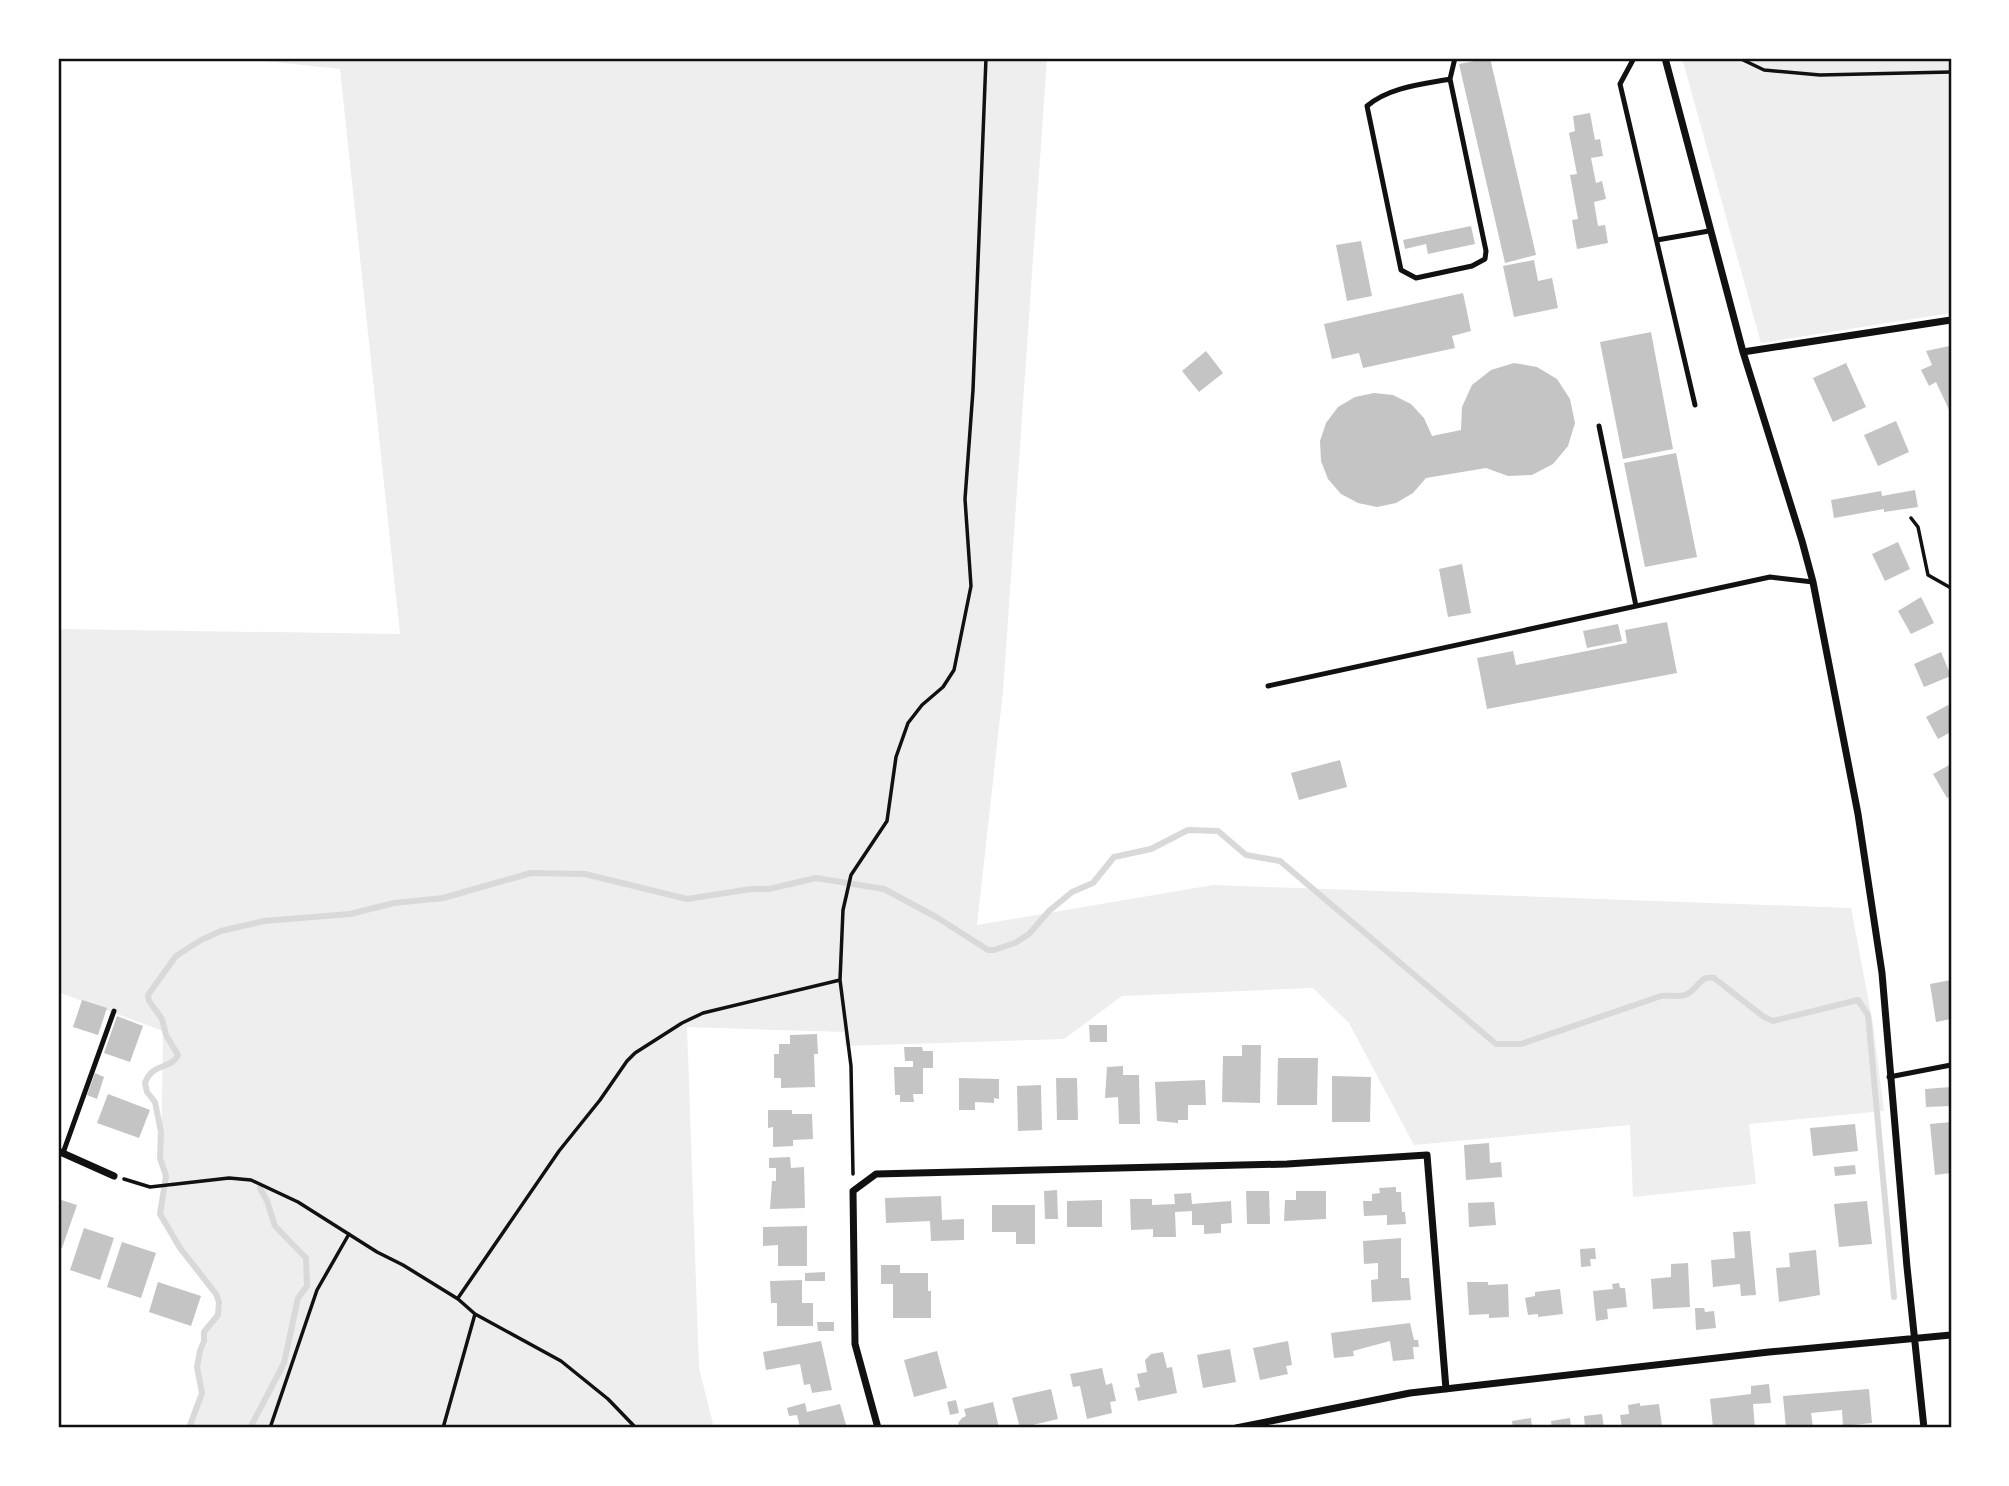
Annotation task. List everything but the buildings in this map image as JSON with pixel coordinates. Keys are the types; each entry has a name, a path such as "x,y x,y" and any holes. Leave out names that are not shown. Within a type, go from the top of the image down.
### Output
{"street":[{"path":"1665,58 1743,352 1802,541 1858,814 1882,973 1889,1077 1924,1428"},
{"path":"1743,352 1951,320"},
{"path":"60,1152 114,1176"},
{"path":"878,1428 855,1344 853,1191 876,1174 1287,1164 1427,1155 1446,1389"},
{"path":"1236,1428 1410,1393 1769,1352 1951,1335"}],"lane":[{"path":"1450,79 1413,86 1377,98 1367,106 1401,270 1416,278 1472,266 1485,259 1486,251 1450,79 1455,58"},
{"path":"1634,58 1620,84 1695,405"},
{"path":"1657,240 1710,231"},
{"path":"1599,426 1636,606"},
{"path":"1268,686 1770,577 1812,582"},
{"path":"60,1152 114,1011"},
{"path":"1889,1077 1951,1065"}],"path":[{"path":"853,1191 851,1066 840,980 843,910 851,875 887,821 896,757 908,723 922,705 943,687 954,670 971,586 965,499 973,390 986,58"},
{"path":"1739,58 1764,70 1820,75 1951,72"},
{"path":"1911,518 1919,527 1928,575 1951,588"},
{"path":"458,1299 559,1151 635,1053 703,1013 840,980"},
{"path":"114,1176 150,1187 229,1178 251,1180 298,1202 458,1299 475,1314 561,1361 608,1399 636,1428"},
{"path":"270,1428 317,1290 349,1234"},
{"path":"443,1428 475,1314"}],"shaded area":[{"path":"263,58 1047,58 1003,691 977,925 1213,885 1851,908 1873,1024 1884,1111 1749,1124 1756,1184 1633,1197 1630,1125 1414,1145 1349,1023 1313,988 1122,996 1064,1039 845,1046 844,1032 687,1027 699,1368 714,1428 189,1428 202,1393 197,1367 204,1332 218,1315 219,1302 216,1294 180,1248 160,1214 166,1176 161,1164 163,1031 58,992 58,629 400,634 340,69 264,61"},
{"path":"1682,58 1951,58 1951,313 1761,343"}],"waterway":[{"path":"189,1428 202,1393 197,1367 204,1332 218,1315 219,1302 216,1294 180,1248 160,1214 166,1176 160,1158 161,1132 155,1102 147,1092 145,1083 148,1076 171,1063 178,1055 148,995 176,956 221,931 264,921 350,914 394,903 443,898 531,873 585,874 687,899 751,889 769,889 816,878 884,889 938,918 988,950 994,950 1015,943 1029,934 1049,911 1072,892 1093,883 1114,857 1151,849 1188,830 1218,831 1246,855 1280,861 1496,1044 1521,1044 1661,996 1685,995 1709,978 1714,978 1773,1021 1858,1000 1868,1015 1894,1297"},
{"path":"250,1428 284,1363 298,1298 307,1286 306,1258 275,1226 260,1188"}]}
